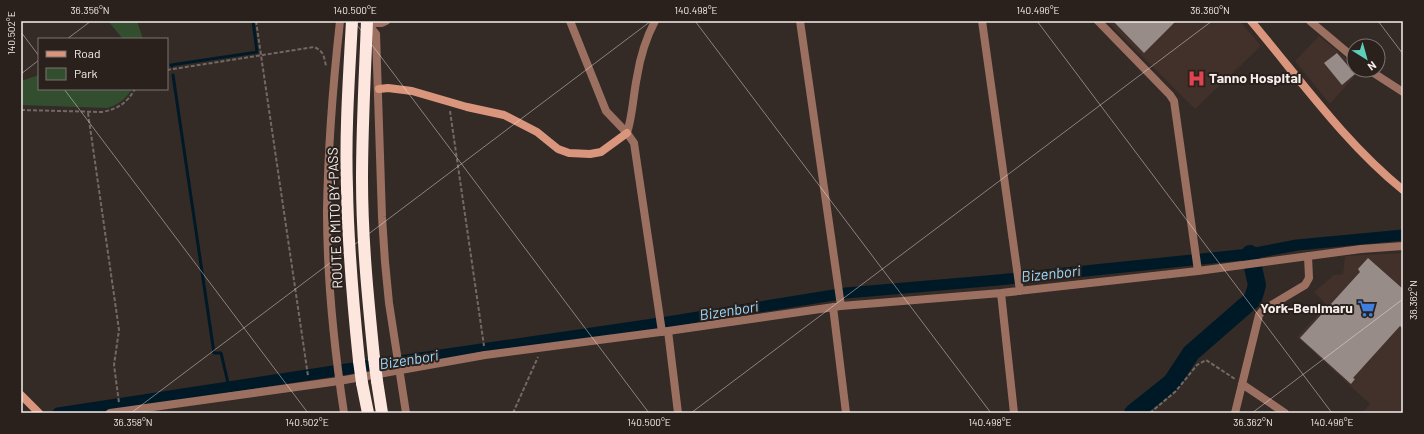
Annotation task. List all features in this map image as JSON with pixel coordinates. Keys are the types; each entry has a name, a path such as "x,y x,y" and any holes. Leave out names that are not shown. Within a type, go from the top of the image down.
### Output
{"highway":[{"name":"ROUTE 6 MITO BY-PASS","path":"352,21 347,122 347,188 351,282 359,361 368,413"},
{"name":"ROUTE 6 MITO BY-PASS","path":"367,22 363,93 362,180 365,263 374,358 382,413"}],"street":[{"path":"340,21 332,99 327,212 329,269 337,365 344,413"},
{"path":"367,22 382,23 386,21"},
{"path":"570,21 606,111 627,133 634,143 661,318 678,413"},
{"path":"379,88 412,91 449,102 504,115 537,132 558,149 569,153 590,154 601,152 627,133 631,120 637,76 649,32 655,21"},
{"path":"800,21 839,290 838,305 846,413"},
{"path":"982,21 1019,288"},
{"path":"1098,21 1170,95 1174,101 1198,268"},
{"path":"1251,21 1343,133 1373,164 1403,190"},
{"path":"1310,21 1346,51"},
{"path":"367,22 376,34 383,239 396,355 406,413"},
{"path":"1381,78 1403,92"},
{"path":"110,413 485,355 541,349 838,305 1001,293 1019,288 1198,268 1246,265 1362,249 1403,246"},
{"path":"1235,413 1259,315 1263,310 1308,282 1308,256"},
{"path":"1001,293 1014,413"},
{"path":"1242,384 1285,413"},
{"path":"21,395 37,411"}],"path":[{"path":"256,21 308,380"},
{"path":"168,70 314,47 320,49 324,55 326,67"},
{"path":"21,110 88,113 102,112 115,109 130,98 134,90"},
{"path":"449,102 484,343"},
{"path":"88,113 119,330 114,365 119,399"},
{"path":"513,413 541,349"},
{"path":"1150,413 1176,392 1197,365 1206,360 1242,384"}],"shaded area":[{"name":"Tanno Hospital","path":"1107,21 1240,21 1261,46 1195,109"},
{"path":"1319,36 1346,58 1346,78 1353,78 1330,104 1295,61"},
{"path":"1403,253 1403,413 1362,413 1370,404 1297,337 1327,305 1314,292 1334,275 1343,274 1345,256"}],"green space":[{"path":"108,21 137,21 143,38 122,38"},
{"path":"38,75 38,90 131,90 121,101 107,108 21,105 21,81"}],"building":[{"path":"1113,21 1176,21 1144,53"},
{"path":"1337,53 1346,64 1346,78 1350,78 1342,85 1324,63"},
{"name":"York-Benimaru","path":"1368,258 1403,289 1403,329 1400,326 1353,378 1355,379 1351,384 1300,338 1360,272 1358,269"}],"waterway":[{"path":"172,66 171,65 257,52 253,21"},
{"path":"173,75 214,353 221,353 229,387"},
{"name":"Bizenbori","path":"58,413 667,322 846,293 998,280 1250,254 1297,245 1403,235"},
{"path":"1133,413 1172,382 1191,353 1253,299 1257,285 1250,254"}],"place":[{"name":"Tanno Hospital","path":"1196,78"},
{"name":"York-Benimaru","path":"1366,308"}]}
